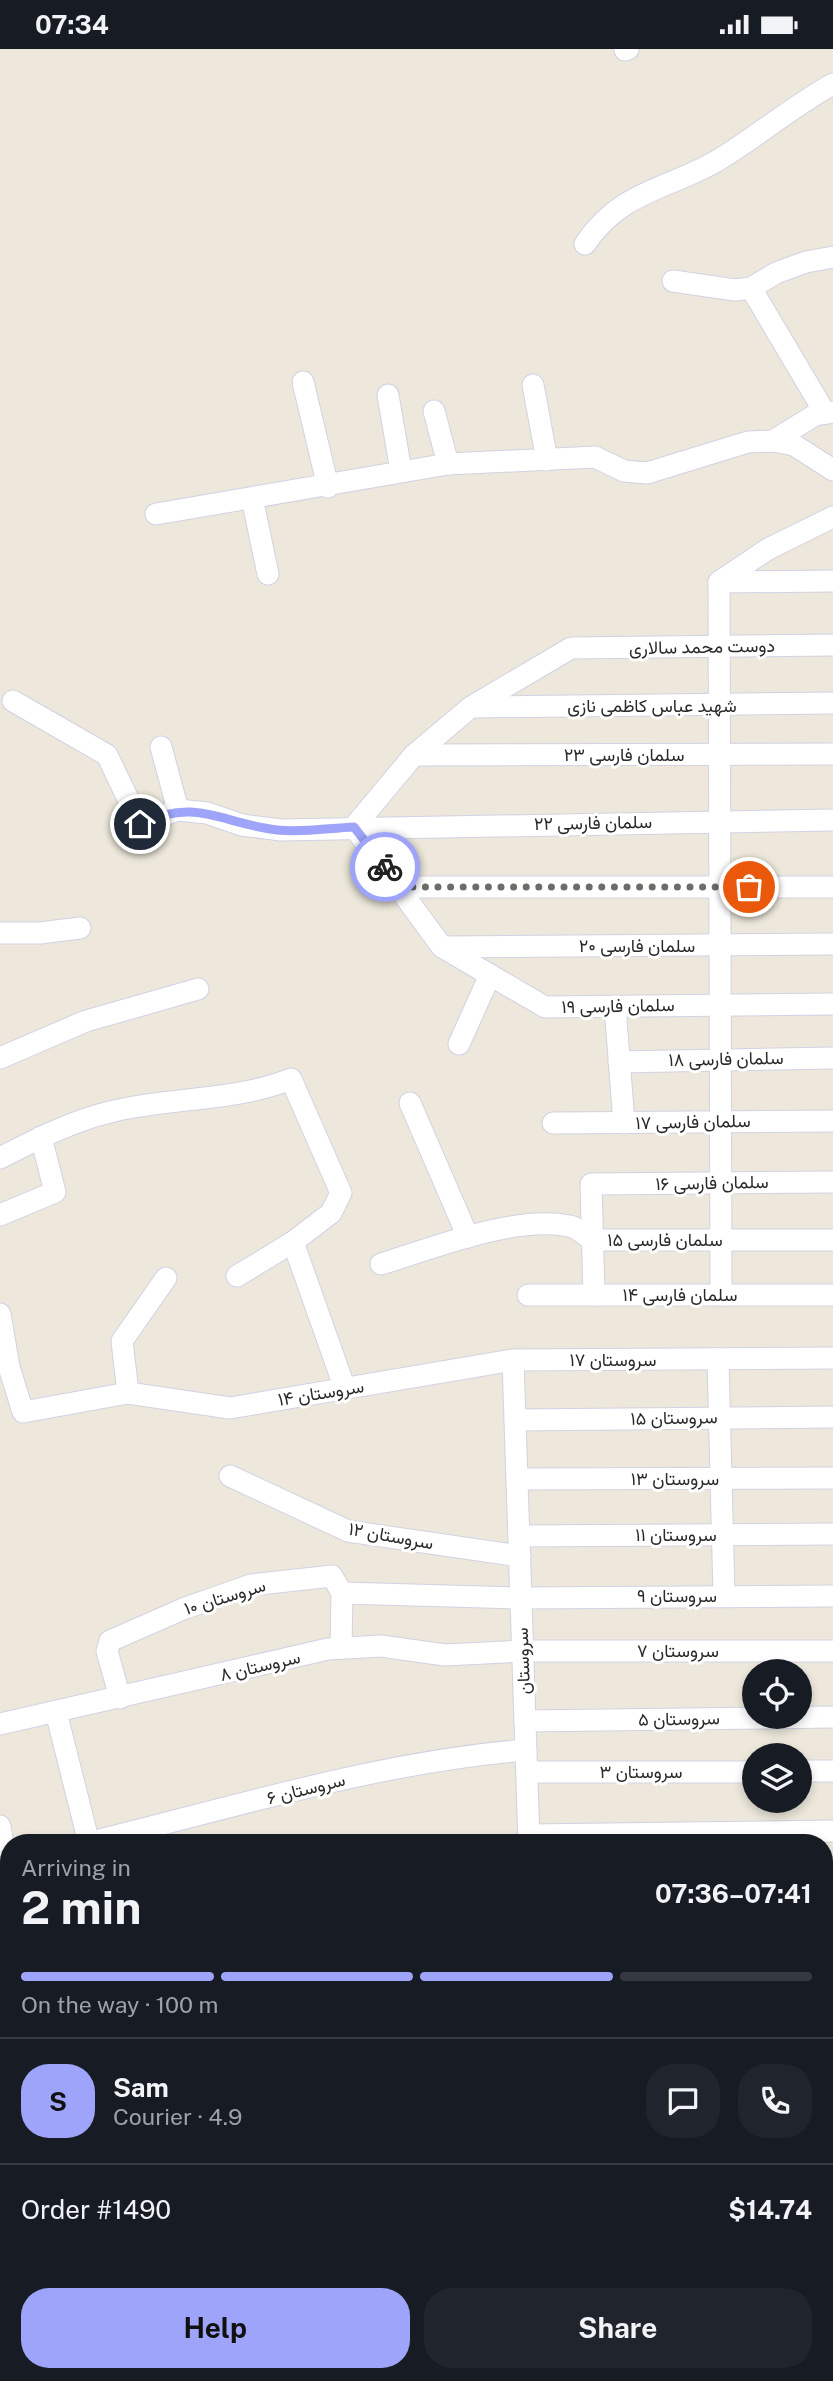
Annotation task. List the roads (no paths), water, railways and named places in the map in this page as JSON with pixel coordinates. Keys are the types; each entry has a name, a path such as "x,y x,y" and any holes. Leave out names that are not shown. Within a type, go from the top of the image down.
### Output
{"street":[{"path":"585,244 595,229 627,203 660,185 717,161 833,84"},
{"path":"673,281 735,290 751,288 776,273 833,257"},
{"path":"751,288 829,413 815,415 773,441"},
{"path":"303,382 328,487"},
{"path":"533,385 547,460"},
{"path":"388,395 401,471"},
{"path":"434,411 448,464"},
{"path":"156,514 328,487 448,464 595,457 624,471 647,473 732,445 773,441 794,445 833,470"},
{"path":"252,498 268,574"},
{"path":"719,582 768,549 833,517"},
{"path":"719,582 833,581"},
{"path":"719,582 722,755 722,1295"},
{"name":"دوست محمد سالاری","path":"471,706 571,648 833,646"},
{"path":"13,701 107,755 140,824 178,810 207,813 242,825 281,830 354,827 414,755 471,706"},
{"name":"شهید عباس کاظمی نازی","path":"471,706 833,703"},
{"path":"161,747 178,810"},
{"name":"سلمان فارسی ۲۳","path":"414,755 833,754"},
{"name":"سلمان فارسی ۲۲","path":"354,827 833,820"},
{"name":"سلمان فارسی ۱۹","path":"354,827 442,947 545,1007 833,1004"},
{"path":"400,887 833,887"},
{"path":"0,933 40,933 80,928"},
{"name":"سلمان فارسی ۲۰","path":"442,947 833,944"},
{"path":"459,1044 490,975"},
{"path":"0,1058 86,1021 198,989"},
{"path":"615,1006 624,1123"},
{"name":"سلمان فارسی ۱۸","path":"619,1062 833,1058"},
{"path":"0,1158 41,1137 110,1112 242,1093 291,1079 341,1193 331,1213 293,1242 237,1276"},
{"path":"410,1103 468,1237"},
{"name":"سلمان فارسی ۱۷","path":"553,1123 833,1121"},
{"path":"0,1215 55,1192 41,1137"},
{"name":"سلمان فارسی ۱۶","path":"592,1240 591,1184 833,1182"},
{"name":"سلمان فارسی ۱۵","path":"381,1264 491,1230 527,1226 571,1226 592,1240 833,1240"},
{"path":"592,1240 594,1295"},
{"path":"293,1242 345,1389"},
{"path":"128,1393 122,1341 166,1278"},
{"name":"سلمان فارسی ۱۴","path":"528,1295 833,1295"},
{"path":"0,1314 5,1369"},
{"name":"سروستان ۱۷","path":"513,1360 833,1358"},
{"path":"718,1359 724,1596"},
{"path":"513,1360 517,1479"},
{"name":"سروستان ۱۴","path":"5,1369 23,1412 128,1393 230,1408 513,1360"},
{"name":"سروستان ۱۵","path":"515,1420 833,1417"},
{"name":"سروستان ۱۲","path":"230,1476 348,1531 519,1546"},
{"name":"سروستان ۱۳","path":"517,1479 833,1478"},
{"name":"سروستان","path":"517,1479 529,1834"},
{"name":"سروستان ۱۱","path":"519,1546 722,1535 833,1534"},
{"name":"سروستان ۱۰","path":"120,1698 107,1651 110,1641 183,1609 251,1585 332,1576 342,1593 521,1598"},
{"path":"341,1648 342,1593"},
{"name":"سروستان ۹","path":"521,1598 833,1596"},
{"name":"سروستان ۸","path":"0,1724 341,1648 382,1646 445,1655 523,1651"},
{"name":"سروستان ۷","path":"523,1651 833,1651"},
{"path":"56,1712 86,1834"},
{"name":"سروستان ۵","path":"525,1721 833,1717"},
{"name":"سروستان ۶","path":"124,1834 365,1774 472,1754 526,1749"},
{"path":"812,1771 833,1771"},
{"name":"سروستان ۳","path":"527,1772 742,1772"},
{"path":"719,1834 833,1831"}]}
